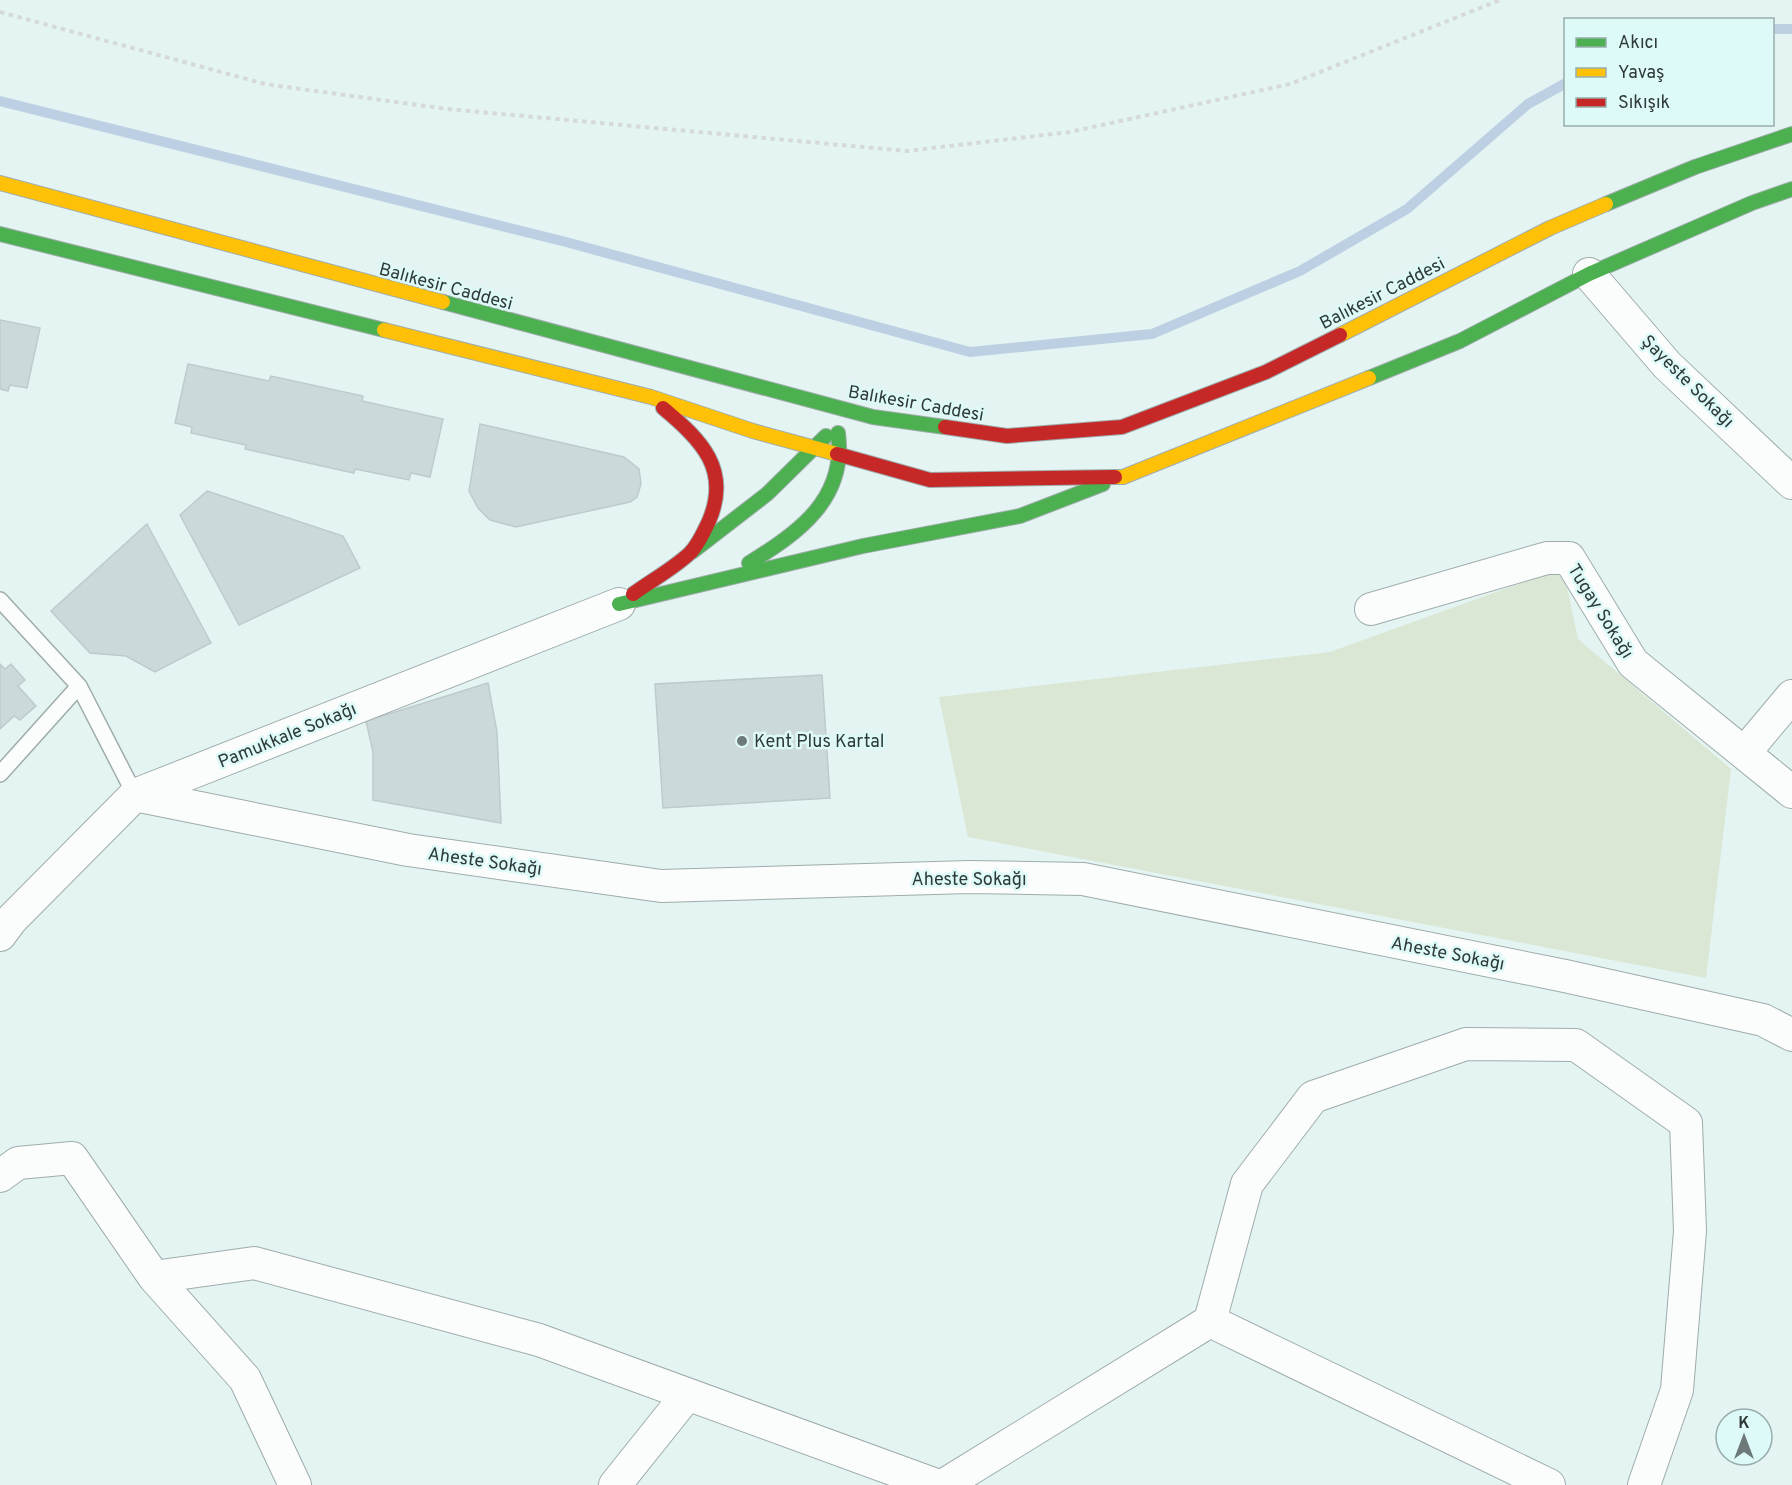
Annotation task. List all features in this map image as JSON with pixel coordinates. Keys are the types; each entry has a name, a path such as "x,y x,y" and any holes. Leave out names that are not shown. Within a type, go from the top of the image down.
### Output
{"main road":[{"name":"Balıkesir Caddesi","path":"0,183 813,402 873,417 1007,436 1122,427 1266,372 1550,228 1695,167 1792,134"},
{"path":"619,604 863,546 1020,516 1123,477 1460,341 1589,274 1752,203 1792,189"},
{"path":"0,234 651,397 810,447 930,480 1123,477"},
{"path":"651,397 697,437 715,465 716,497 711,517 692,552"},
{"path":"813,402 844,429"},
{"path":"1005,451 1087,444 1122,427"},
{"path":"619,604 739,518 777,485 810,447 844,429"},
{"path":"722,579 786,542 830,494 841,455 844,429"}],"street":[{"name":"Şayeste Sokağı","path":"1589,274 1667,365 1792,483"},
{"name":"Tugay Sokağı","path":"1371,609 1547,558 1569,558 1633,663 1792,792"},
{"name":"Pamukkale Sokağı","path":"0,934 12,919 135,795 619,604"},
{"path":"1745,752 1792,696"},
{"name":"Aheste Sokağı","path":"135,795 408,850 661,886 969,877 1083,879 1565,976 1752,1017 1792,1035"},
{"path":"944,1485 1210,1321 1247,1184 1313,1097 1466,1044 1576,1045 1686,1124 1689,1231 1677,1390 1644,1485"},
{"path":"0,1176 18,1163 72,1158 154,1277 245,1379 295,1485"},
{"path":"154,1277 254,1263 539,1340 936,1485"},
{"path":"1210,1321 1549,1485"},
{"path":"615,1485 687,1395"}],"lane":[{"path":"0,600 79,686 135,795"},
{"path":"0,774 79,686"}],"path":[{"path":"0,12 265,84 447,109 907,151 1070,132 1290,84 1500,0"}],"green space":[{"path":"1563,568 1578,639 1731,769 1706,978 968,837 939,697 1330,652"}],"building":[{"path":"0,320 40,328 27,388 10,385 8,391 0,389"},
{"path":"188,364 269,381 271,376 363,396 362,401 443,419 430,477 411,473 409,480 355,469 354,473 245,449 246,445 191,433 192,427 175,423"},
{"path":"480,424 624,457 639,469 641,484 637,497 630,502 516,527 490,520 478,508 469,491"},
{"path":"207,491 343,536 360,568 239,625 180,515"},
{"path":"147,524 211,643 155,672 126,656 90,653 51,611"},
{"path":"0,664 5,669 11,664 25,680 18,686 36,706 20,720 14,716 0,729"},
{"name":"Kent Plus Kartal","path":"822,675 830,798 663,808 655,684"},
{"path":"488,683 497,732 501,823 373,800 373,752 366,721"}],"waterway":[{"path":"1774,29 1792,29"},
{"path":"0,101 566,242 970,352 1152,334 1300,271 1407,209 1528,104 1564,84"}],"traffic: fast":[{"path":"1606,204 1695,167 1792,134"},
{"path":"1369,378 1460,341 1589,274 1752,203 1792,189"},
{"path":"0,234 384,330"},
{"path":"443,302 873,417 945,427"},
{"path":"749,563 802,526 827,495 835,477 839,456 838,433"},
{"path":"692,552 767,494 826,436"},
{"path":"619,604 863,546 1020,516 1103,484"}],"traffic: slow":[{"path":"0,183 443,302"},
{"path":"1340,335 1550,228 1606,204"},
{"path":"384,330 651,397 753,431 837,454"},
{"path":"1115,477 1123,477 1369,378"}],"traffic: jam":[{"path":"945,427 1007,436 1122,427 1266,372 1340,335"},
{"path":"633,594 677,564 693,550 701,538 715,503 714,471 708,457 689,432 663,408"},
{"path":"837,454 930,480 1115,477"}],"place":[{"name":"Kent Plus Kartal","path":"742,741"}]}
